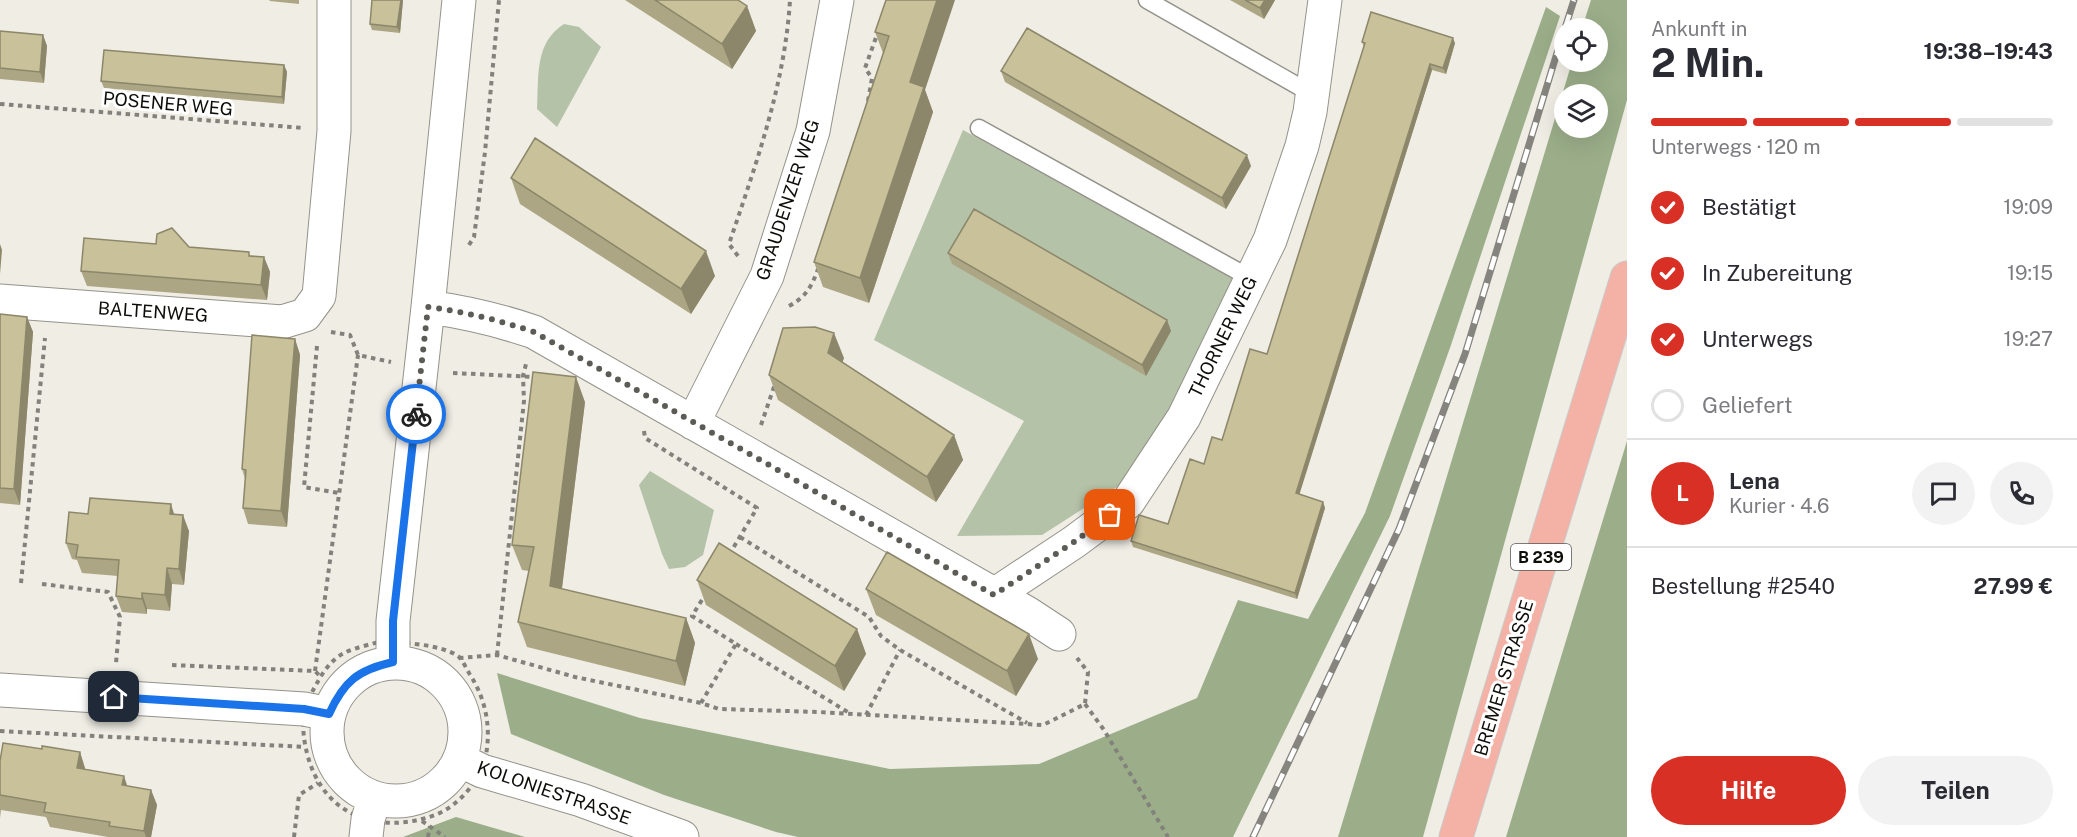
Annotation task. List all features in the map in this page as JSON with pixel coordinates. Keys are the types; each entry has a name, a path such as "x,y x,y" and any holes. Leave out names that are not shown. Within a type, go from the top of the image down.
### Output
{"main road":[{"name":"BREMER STRASSE","path":"1456,837 1627,278"}],"street":[{"path":"311,322 320,296 334,131 334,0"},
{"path":"394,652 393,621 459,0"},
{"name":"GRAUDENZER WEG","path":"693,423 748,309 767,276 813,131 837,0"},
{"name":"THORNER WEG","path":"994,595 1074,542 1128,502 1185,417 1270,240 1302,146 1325,0"},
{"name":"BALTENWEG","path":"0,301 282,322 311,322"},
{"path":"428,307 500,320 534,332 1059,634"},
{"path":"0,690 316,712 353,678 394,652"},
{"path":"316,712 335,765 352,786 369,818 400,801 425,795 471,765 463,714 454,693 437,676 394,652"},
{"name":"KOLONIESTRASSE","path":"471,765 682,837"}],"lane":[{"path":"1147,0 1312,94"},
{"path":"980,128 1252,279"}],"path":[{"path":"742,262 729,244 775,101 788,29 790,0"},
{"path":"868,102 872,78 865,68 879,29"},
{"name":"POSENER WEG","path":"0,104 334,131"},
{"path":"748,309 774,314 800,301 812,287 819,265"},
{"path":"21,583 48,304"},
{"path":"320,676 315,671 358,355 350,335 311,322 304,487 339,493"},
{"path":"497,655 524,401 523,376 534,332"},
{"path":"358,355 394,363"},
{"path":"452,373 545,378"},
{"path":"751,455 778,375"},
{"path":"642,423 645,438 757,508 728,556"},
{"path":"740,537 869,617 881,636 900,650 1029,724"},
{"path":"42,584 108,592 120,617 116,663"},
{"path":"710,586 692,616 851,714"},
{"path":"1059,634 1088,672 1085,704 1104,730 1168,837"},
{"path":"459,657 477,685 486,709 488,735 471,765 455,804 441,813 408,824 389,824 355,815 337,804 318,783 305,747 316,712 320,676 332,662 344,653 379,642 394,652 422,645 459,657 497,655 575,677 701,703 719,709 1043,725 1085,704"},
{"path":"701,703 736,644"},
{"path":"866,715 900,650"},
{"path":"0,732 305,747"},
{"path":"294,837 299,795 318,783"},
{"path":"422,820 445,837"},
{"path":"428,837 430,826"}],"green space":[{"path":"1591,0 1627,0 1627,100 1423,837 1338,837 1554,122 1554,138 1608,138 1608,84 1565,84 1569,72 1608,72 1608,18 1585,18"},
{"path":"1546,7 1560,16 1554,18 1554,34 1451,345 1390,516 1233,837 798,837 776,832 664,795 511,734 497,673 640,718 890,769 1039,764 1197,698 1238,600 1308,619 1365,513"},
{"path":"564,24 579,27 601,47 557,127 537,109 539,73 547,41"},
{"path":"963,130 1237,281 1168,413 1120,485 1042,535 957,536 1024,421 874,340"},
{"path":"1627,441 1627,837 1506,837"},
{"path":"650,471 714,510 703,555 685,567 669,569 662,554 639,485"},
{"path":"456,817 525,837 403,837"}],"building":[{"path":"372,0 401,0 397,27 370,24"},
{"path":"655,0 738,0 747,6 722,44"},
{"path":"886,0 937,0 910,82 924,87 860,278 814,262 889,36 875,32"},
{"path":"1245,0 1265,0 1260,8"},
{"path":"1371,12 1453,38 1443,68 1430,64 1296,493 1323,502 1295,593 1131,541 1139,515 1168,524 1190,459 1204,464 1212,437 1222,440 1250,349 1267,354 1365,43 1362,42"},
{"path":"1027,28 1247,155 1222,198 1001,71"},
{"path":"0,31 43,35 40,72 0,68"},
{"path":"104,50 284,65 282,97 101,81"},
{"path":"535,138 706,251 681,289 511,178"},
{"path":"974,209 1167,320 1142,365 948,253"},
{"path":"172,228 189,247 249,252 249,256 264,257 261,285 81,271 84,238 156,244 157,234"},
{"path":"0,314 27,317 14,489 0,488"},
{"path":"815,327 834,333 828,353 954,435 927,477 769,375 783,328"},
{"path":"252,335 295,339 281,511 243,508 246,470 242,469"},
{"path":"533,372 576,377 550,586 686,618 676,661 518,622 534,547 512,545"},
{"path":"90,498 171,504 170,514 183,515 179,569 167,568 165,595 142,593 142,599 116,596 119,560 76,557 78,545 66,543 69,512 88,514"},
{"path":"719,543 857,629 835,666 697,580"},
{"path":"887,552 1029,634 1007,671 866,589"},
{"path":"3,743 80,752 77,768 124,776 122,785 151,790 144,831 109,826 110,822 44,812 46,803 0,795 0,761"}],"railway":[{"path":"1568,18 1574,0"},
{"path":"1253,837 1399,529 1465,354 1554,63"}],"way so far":[{"path":"416,414 428,307 464,312 500,320 534,332 994,595 1110,515"}],"route":[{"path":"114,697 304,709 329,714 338,694 353,678 372,667 393,662 393,621 416,414"}]}
